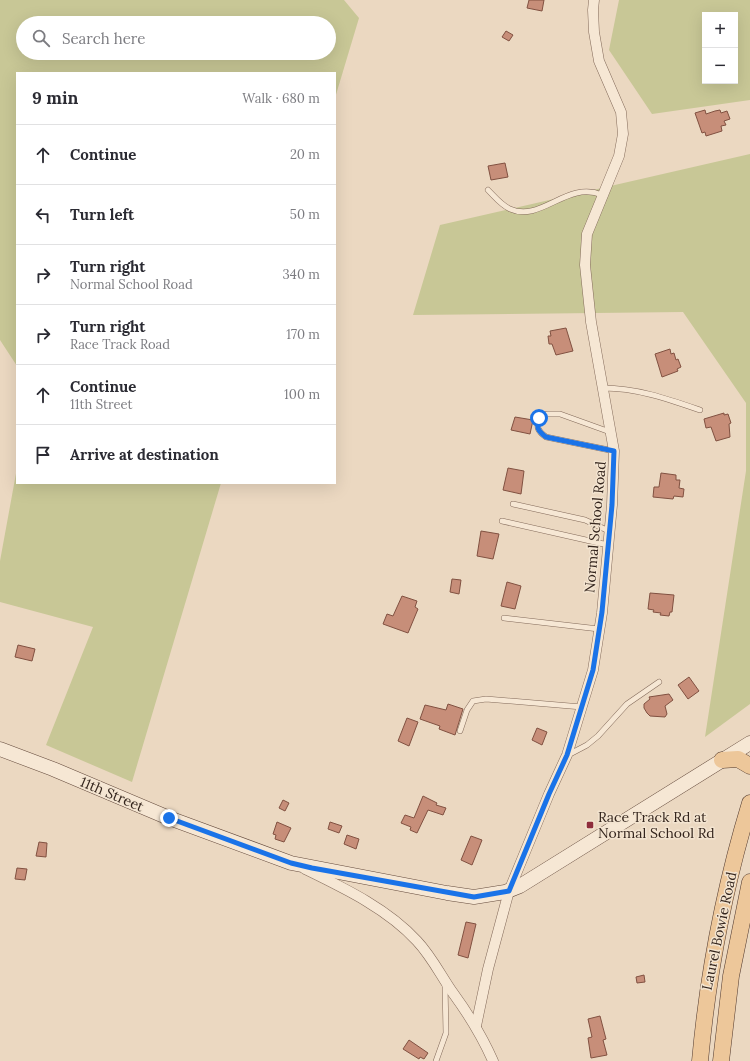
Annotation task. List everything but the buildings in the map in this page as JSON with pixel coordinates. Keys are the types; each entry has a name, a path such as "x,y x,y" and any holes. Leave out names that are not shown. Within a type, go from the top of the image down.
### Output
{"main road":[{"name":"11th Street","path":"0,749 53,769 169,818 291,863 474,897 509,891 520,886 750,743"},
{"path":"722,760 738,759 750,766"},
{"name":"Laurel Bowie Road","path":"700,1061 705,1003 716,939 750,803"},
{"name":"Laurel Bowie Road","path":"721,1061 731,976 750,882"}],"street":[{"name":"Normal School Road","path":"474,1023 509,891 549,794 567,755 593,670 599,629 608,545 614,451 591,322 586,265 587,234 619,156 623,134 621,112 599,61 594,32 594,0"},
{"path":"291,863 330,881 394,920 418,941 474,1023 492,1061"}],"lane":[{"path":"488,190 506,207 518,211 539,209 557,199 579,192 594,191 602,195"},
{"path":"603,388 632,390 700,410"},
{"path":"611,433 560,414 547,414 539,418 537,425 539,432 546,437 614,451"},
{"path":"514,504 586,520 609,531"},
{"path":"502,521 608,545"},
{"path":"504,618 599,629"},
{"path":"567,755 586,745 598,736 627,704 659,682"},
{"path":"460,731 467,710 473,702 486,699 582,707"},
{"path":"436,1061 446,1033 444,978"}],"shaded area":[{"path":"0,0 344,0 359,18 336,95 336,72 16,72 16,364 0,340"},
{"path":"619,0 750,0 750,100 652,114 609,50"},
{"path":"750,154 750,704 705,737 746,471 746,403 683,312 413,315 440,225"},
{"path":"16,473 16,484 221,484 132,782 46,745 93,627 0,602 0,561"}],"place":[{"name":"Race Track Rd at Normal School Rd","path":"590,825"}],"route":[{"path":"169,818 291,863 312,868 474,897 509,891 549,794 567,755 593,670 602,612 612,505 614,451 546,437 539,432 537,425 539,418"}]}
